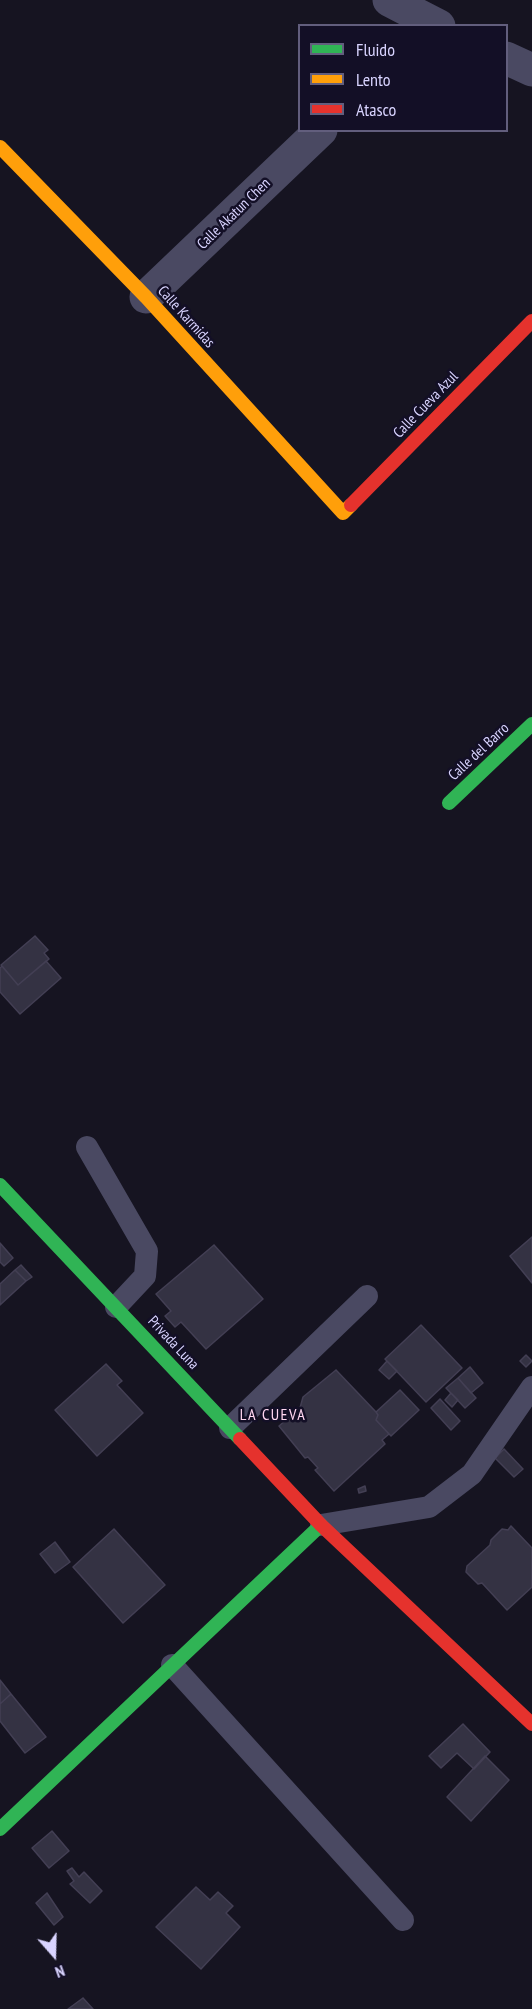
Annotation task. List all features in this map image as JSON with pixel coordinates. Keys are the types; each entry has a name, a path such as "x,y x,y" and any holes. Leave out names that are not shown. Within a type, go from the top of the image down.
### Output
{"street":[{"path":"389,0 433,24"},
{"path":"508,58 532,70"},
{"name":"Calle Akatun Chen","path":"146,297 319,132"},
{"name":"Calle Karmidas","path":"0,147 146,297 343,513"},
{"name":"Calle Cueva Azul","path":"343,513 532,321"},
{"name":"Calle del Barro","path":"449,803 532,724"},
{"name":"Privada Luna","path":"0,1185 321,1525 532,1724"},
{"path":"0,1829 321,1525"}],"lane":[{"path":"87,1147 147,1251 145,1276 116,1307"},
{"path":"230,1428 367,1296"},
{"path":"321,1525 429,1507 472,1474 532,1387"},
{"path":"172,1665 403,1920"}],"building":[{"path":"35,936 48,950 44,953 49,959 18,985 1,965"},
{"path":"46,961 61,978 20,1014 0,992 0,968 2,966 18,985"},
{"path":"532,1237 532,1283 510,1256"},
{"path":"0,1243 13,1258 4,1266 0,1262"},
{"path":"214,1245 263,1299 206,1349 181,1322 175,1327 165,1316 171,1311 156,1294"},
{"path":"21,1265 32,1277 26,1281 15,1270"},
{"path":"15,1270 26,1281 0,1305 0,1284"},
{"path":"421,1325 462,1368 426,1402 385,1359"},
{"path":"526,1355 532,1361 526,1367 520,1361"},
{"path":"387,1361 397,1371 389,1379 379,1370"},
{"path":"106,1364 122,1381 117,1385 143,1413 97,1456 55,1410"},
{"path":"470,1367 483,1383 471,1393 458,1378"},
{"path":"336,1370 376,1412 378,1415 376,1420 389,1434 382,1440 385,1444 334,1491 315,1470 318,1468 308,1457 305,1458 279,1426 300,1408 303,1397"},
{"path":"458,1378 476,1398 465,1408 446,1388"},
{"path":"400,1390 419,1410 391,1436 376,1420 378,1415 376,1412"},
{"path":"451,1393 458,1400 452,1407 445,1400"},
{"path":"440,1399 460,1421 451,1430 431,1408"},
{"path":"504,1449 523,1469 514,1477 495,1458"},
{"path":"365,1486 366,1491 359,1493 358,1489"},
{"path":"511,1526 532,1548 532,1587 507,1610 482,1583 478,1584 466,1572 467,1566 490,1545 491,1540 502,1529 508,1530"},
{"path":"114,1529 165,1585 123,1623 73,1567"},
{"path":"55,1542 70,1562 55,1573 40,1554"},
{"path":"0,1680 11,1694 0,1704"},
{"path":"11,1694 46,1737 25,1753 0,1721 0,1704"},
{"path":"463,1724 490,1752 474,1769 457,1753 441,1768 429,1756"},
{"path":"485,1756 509,1780 471,1821 447,1797"},
{"path":"52,1831 69,1851 49,1868 32,1848"},
{"path":"72,1868 79,1877 84,1872 102,1891 90,1903 70,1884 74,1881 67,1871"},
{"path":"196,1887 210,1900 218,1892 233,1906 226,1913 240,1927 201,1969 156,1927"},
{"path":"47,1893 63,1917 54,1925 36,1903"},
{"path":"83,1998 93,2009 68,2009"}],"traffic: fast":[{"path":"449,803 532,724"},
{"path":"0,1185 240,1439"},
{"path":"0,1829 321,1525"}],"traffic: slow":[{"path":"0,147 146,297 343,513 351,505"}],"traffic: jam":[{"path":"351,505 532,321"},
{"path":"240,1439 321,1525 532,1724"}],"district":[{"name":"LA CUEVA","path":"273,1415"}]}
